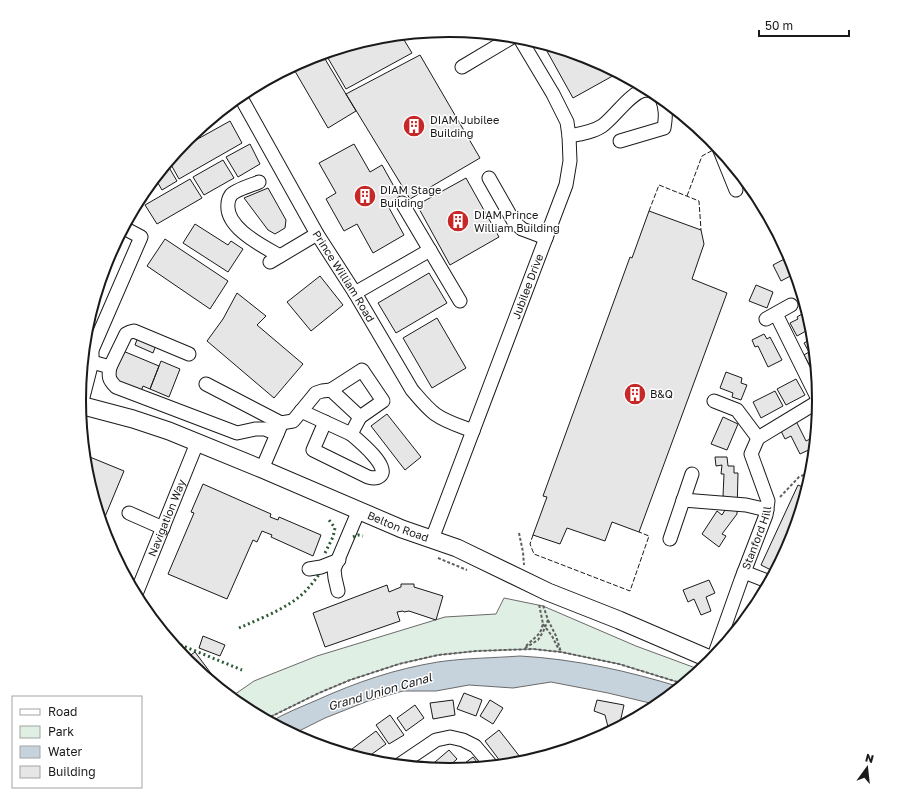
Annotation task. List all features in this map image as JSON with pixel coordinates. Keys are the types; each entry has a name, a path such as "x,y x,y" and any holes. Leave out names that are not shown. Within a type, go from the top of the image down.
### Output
{"main road":[{"name":"Belton Road","path":"86,407 133,419 197,442 402,529 457,548 543,596 619,620 707,656"}],"street":[{"path":"462,67 505,41"},
{"name":"Jubilee Drive","path":"432,540 566,184 570,161 567,122 553,94 524,45"},
{"path":"569,136 601,127 612,119 626,102 641,92"},
{"name":"Prince William Road","path":"243,102 317,234 355,293 412,390 434,413 444,419 473,431"},
{"path":"620,141 664,128 666,115 665,108"},
{"path":"726,166 736,190"},
{"path":"488,178 514,222 522,230 546,238"},
{"path":"259,182 237,191 231,195 228,202 227,210 231,220 240,229 275,259 317,234"},
{"path":"402,203 460,301"},
{"path":"110,368 90,353 141,236 129,230"},
{"path":"355,293 430,250"},
{"path":"791,305 771,316 812,389"},
{"path":"189,354 134,331 130,332 126,334 110,368 108,376 116,387 236,433 255,429 279,429 293,421 316,393 331,390 362,370 383,401 360,417 351,434"},
{"path":"206,384 279,429"},
{"path":"331,390 360,417"},
{"path":"714,401 737,410 758,438 812,405"},
{"path":"301,411 325,422 351,434 370,451 383,468 381,475 376,478 368,477 313,450 325,422"},
{"path":"262,469 279,429"},
{"name":"Stanford Hill","path":"719,643 767,510 768,501 751,454 758,438"},
{"name":"Navigation Way","path":"139,587 197,442"},
{"path":"670,539 692,474"},
{"path":"683,500 746,505 767,510"},
{"path":"338,591 334,569 359,510"},
{"path":"129,513 163,528"},
{"path":"309,569 321,567 339,560"},
{"path":"744,572 765,580"},
{"path":"406,760 436,740 450,738 463,740 475,746 488,761"}],"path":[{"path":"767,510 799,477 805,474"},
{"path":"543,596 543,606 561,652"},
{"path":"524,649 540,633 543,624 543,596"},
{"path":"524,649 538,640 544,632 548,620"},
{"path":"543,624 561,652"},
{"path":"273,717 319,693 350,680 399,664 438,655 477,651 532,649 561,652 619,664 678,682"}],"green space":[{"path":"504,598 543,606 636,646 695,668 678,682 619,664 561,652 532,649 477,651 438,655 399,664 350,680 319,693 272,716 236,693 254,681 317,656 445,617 496,614"}],"water":[{"name":"Grand Union Canal","path":"520,656 561,660 601,667 674,685 649,703 551,682 513,688 469,685 436,691 403,691 368,701 325,718 300,730 276,719 332,693 391,672 438,662"}],"building":[{"path":"404,40 412,53 346,89 328,58 356,49"},
{"path":"546,50 566,56 613,76 573,98"},
{"name":"DIAM Jubilee Building","path":"420,55 480,158 410,199 346,94"},
{"path":"325,59 356,111 328,128 295,71"},
{"path":"230,121 242,143 179,179 172,167 197,140"},
{"path":"250,144 260,164 238,177 226,157"},
{"name":"DIAM Stage Building","path":"354,144 370,172 382,165 401,199 388,206 404,235 373,253 357,224 344,231 326,199 336,193 319,163"},
{"path":"223,160 234,178 204,195 193,177"},
{"path":"170,169 177,181 162,190 158,184"},
{"name":"DIAM Prince William Building","path":"466,178 499,237 450,265 417,205"},
{"path":"190,179 202,198 157,224 145,205"},
{"path":"268,188 286,220 285,228 275,234 268,230 244,198"},
{"name":"B&Q","path":"649,211 701,230 704,244 692,279 727,293 639,532 612,522 605,541 567,528 560,544 533,535 547,497 543,496 630,257 632,258"},
{"path":"195,224 228,245 231,241 243,249 228,272 183,243"},
{"path":"165,239 228,281 210,309 147,266"},
{"path":"784,259 790,276 781,281 773,265"},
{"path":"429,273 447,303 396,333 378,303"},
{"path":"320,276 343,305 311,331 287,302"},
{"path":"756,285 773,292 767,308 749,301"},
{"path":"237,293 266,316 257,325 303,364 274,398 207,341 223,319"},
{"path":"802,314 806,331 797,336 790,323 798,319 797,317"},
{"path":"437,318 466,368 432,388 403,338"},
{"path":"764,334 767,339 770,337 782,360 768,367 758,346 755,347 752,340"},
{"path":"138,337 156,345 153,353 135,345"},
{"path":"808,341 809,352 804,343"},
{"path":"123,351 159,366 150,389 143,386 141,391 111,378"},
{"path":"809,352 811,368 804,355"},
{"path":"161,361 180,369 169,397 150,389"},
{"path":"726,372 742,378 741,383 747,385 741,400 732,397 733,393 720,388"},
{"path":"796,379 805,395 786,405 777,389"},
{"path":"775,391 783,406 761,418 753,402"},
{"path":"387,414 421,457 405,470 371,426"},
{"path":"723,417 738,424 727,450 711,444"},
{"path":"796,421 806,441 810,439 809,450 800,454 791,436 785,439 780,429"},
{"path":"715,457 727,457 728,466 734,466 734,473 738,473 737,514 722,534 726,536 719,547 702,534 717,511 722,515 725,510 727,497 723,496 724,474 721,474 722,465 716,466"},
{"path":"91,458 124,471 106,515 93,471"},
{"path":"203,484 271,514 270,517 278,520 279,517 321,535 313,556 271,537 272,535 262,531 257,542 253,540 227,599 168,574 194,513 191,512"},
{"path":"798,485 802,487 793,517 775,561 770,570 761,565"},
{"path":"709,580 715,593 706,597 711,611 701,615 694,599 688,602 683,590"},
{"path":"401,584 414,584 414,587 443,596 436,620 409,611 397,612 400,621 325,647 313,613 387,585 389,592 401,587"},
{"path":"203,636 225,645 220,656 199,648"},
{"path":"195,652 212,674 193,657 191,655"},
{"path":"464,693 482,700 476,716 457,709"},
{"path":"453,700 455,715 433,719 430,703"},
{"path":"490,700 503,708 493,724 480,716"},
{"path":"597,700 624,705 621,720 608,727 605,715 594,711"},
{"path":"415,705 424,718 406,731 397,718"},
{"path":"390,715 404,735 389,744 376,725"},
{"path":"499,730 519,756 499,760 485,741"},
{"path":"376,731 386,744 371,754 351,750"},
{"path":"449,750 457,759 453,763 435,762"},
{"path":"473,757 477,762 473,762 466,762"}],"hedge":[{"path":"325,553 333,537 335,528 329,520"},
{"path":"353,537 358,535 363,536"},
{"path":"239,628 275,612 295,600 309,588 320,573"},
{"path":"183,646 242,670"}],"fence":[{"path":"687,196 702,156 713,150"},
{"path":"649,211 659,185 699,201 701,230"},
{"path":"533,535 530,544 534,554 630,591 649,536 639,532"}],"place":[{"name":"DIAM Jubilee Building","path":"414,126"},
{"name":"DIAM Stage Building","path":"365,196"},
{"name":"DIAM Prince William Building","path":"458,221"},
{"name":"B&Q","path":"635,394"}]}
